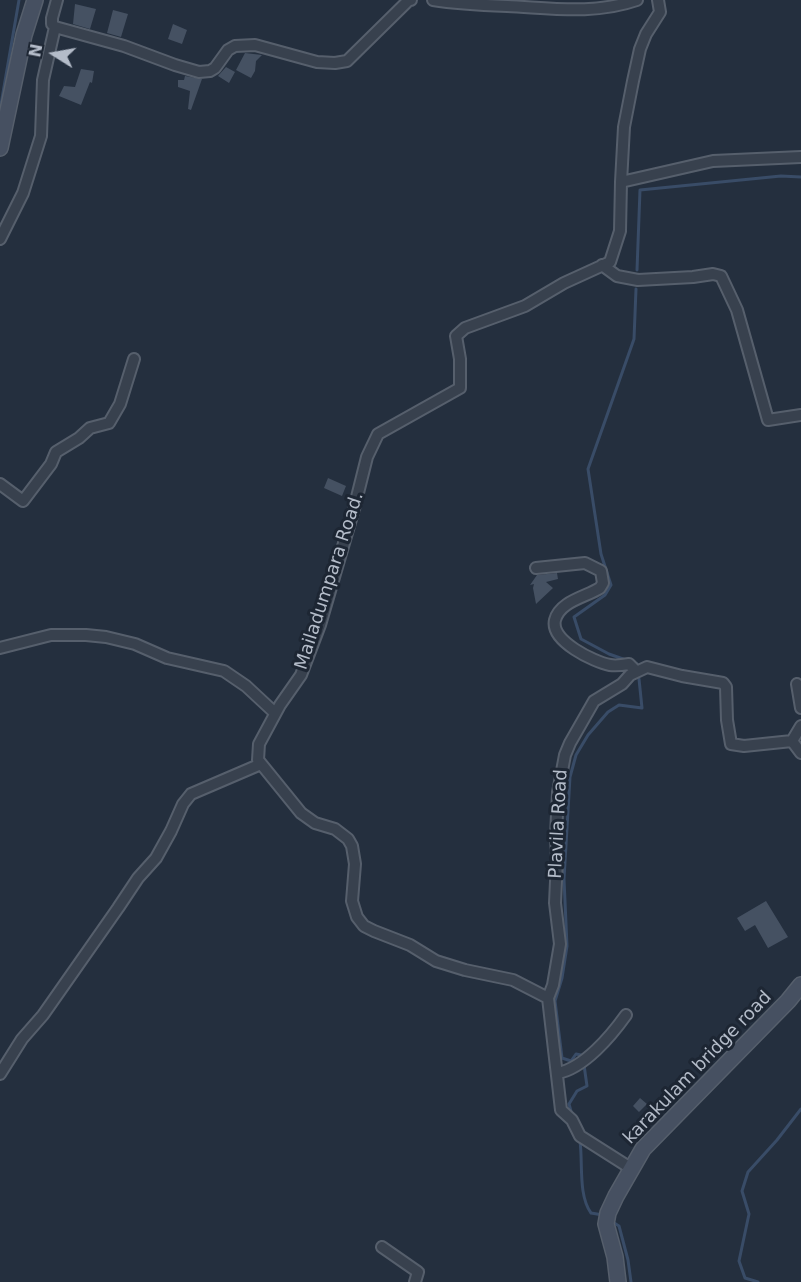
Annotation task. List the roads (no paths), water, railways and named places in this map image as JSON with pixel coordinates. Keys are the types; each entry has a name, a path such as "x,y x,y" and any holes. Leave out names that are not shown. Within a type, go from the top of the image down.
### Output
{"main road":[{"path":"0,148 24,35 35,0"},
{"name":"karakulam bridge road","path":"618,1282 607,1218 643,1149 801,985"}],"street":[{"path":"57,0 52,18 52,24 56,27 124,46 199,72 210,71 228,50 235,46 255,45 317,62 347,61 379,28 411,0"},
{"path":"433,0 476,6 577,10 637,0"},
{"path":"602,265 610,262 620,231 624,127 640,49 646,34 660,12 658,0"},
{"path":"0,239 22,194 41,136 43,80 56,27"},
{"path":"621,182 713,161 801,157"},
{"path":"602,265 624,278 682,278 713,274 721,276 737,310 768,420 801,415"},
{"name":"Mailadumpara Road.","path":"261,764 257,757 257,747 275,713 301,675 317,632 367,457 378,434 460,388 460,359 456,336 465,328 525,306 564,283 602,265"},
{"path":"0,484 23,501 51,464 56,452 79,438 90,428 109,423 120,404 134,359"},
{"path":"537,568 585,563 601,571 603,583 600,588 564,608 556,619 556,630 565,642 585,655 611,665 629,664 636,671 647,667 723,683 726,687 727,720 731,744 744,746 792,741"},
{"path":"0,648 51,635 106,637 135,644 158,655 224,671 246,686 275,713"},
{"name":"Plavila Road","path":"548,998 553,985 560,944 555,903 556,812 561,769 570,743 594,702 622,684 636,671"},
{"path":"797,684 801,708"},
{"path":"792,741 801,726"},
{"path":"792,741 801,753"},
{"path":"0,1074 22,1039 43,1015 138,878 156,858 183,804 191,794 261,764 301,813 315,823 335,829 348,839 352,846 355,864 352,901 357,917 364,926 410,945 436,961 513,980 548,998 561,1110 572,1120 580,1136 632,1169"},
{"path":"558,1073 569,1071 609,1038 626,1015"},
{"path":"382,1248 418,1272 415,1282"}],"waterway":[{"path":"0,110 19,0"},
{"path":"637,270 640,190 781,176 801,177"},
{"path":"636,289 634,339 588,469 601,554 611,585 605,595 574,617 581,639 609,654 637,664"},
{"path":"583,1058 576,1054 571,1061 562,1058 555,1001 562,978 567,946 564,879 570,777 576,755 588,735 608,712 619,705 642,708 639,679"},
{"path":"572,1115 569,1104 577,1091 587,1086 584,1065"},
{"path":"758,1282 745,1278 739,1261 749,1214 742,1191 748,1172 801,1109"},
{"path":"580,1141 584,1197 591,1213 603,1215"},
{"path":"611,1221 619,1226 631,1282"}]}
